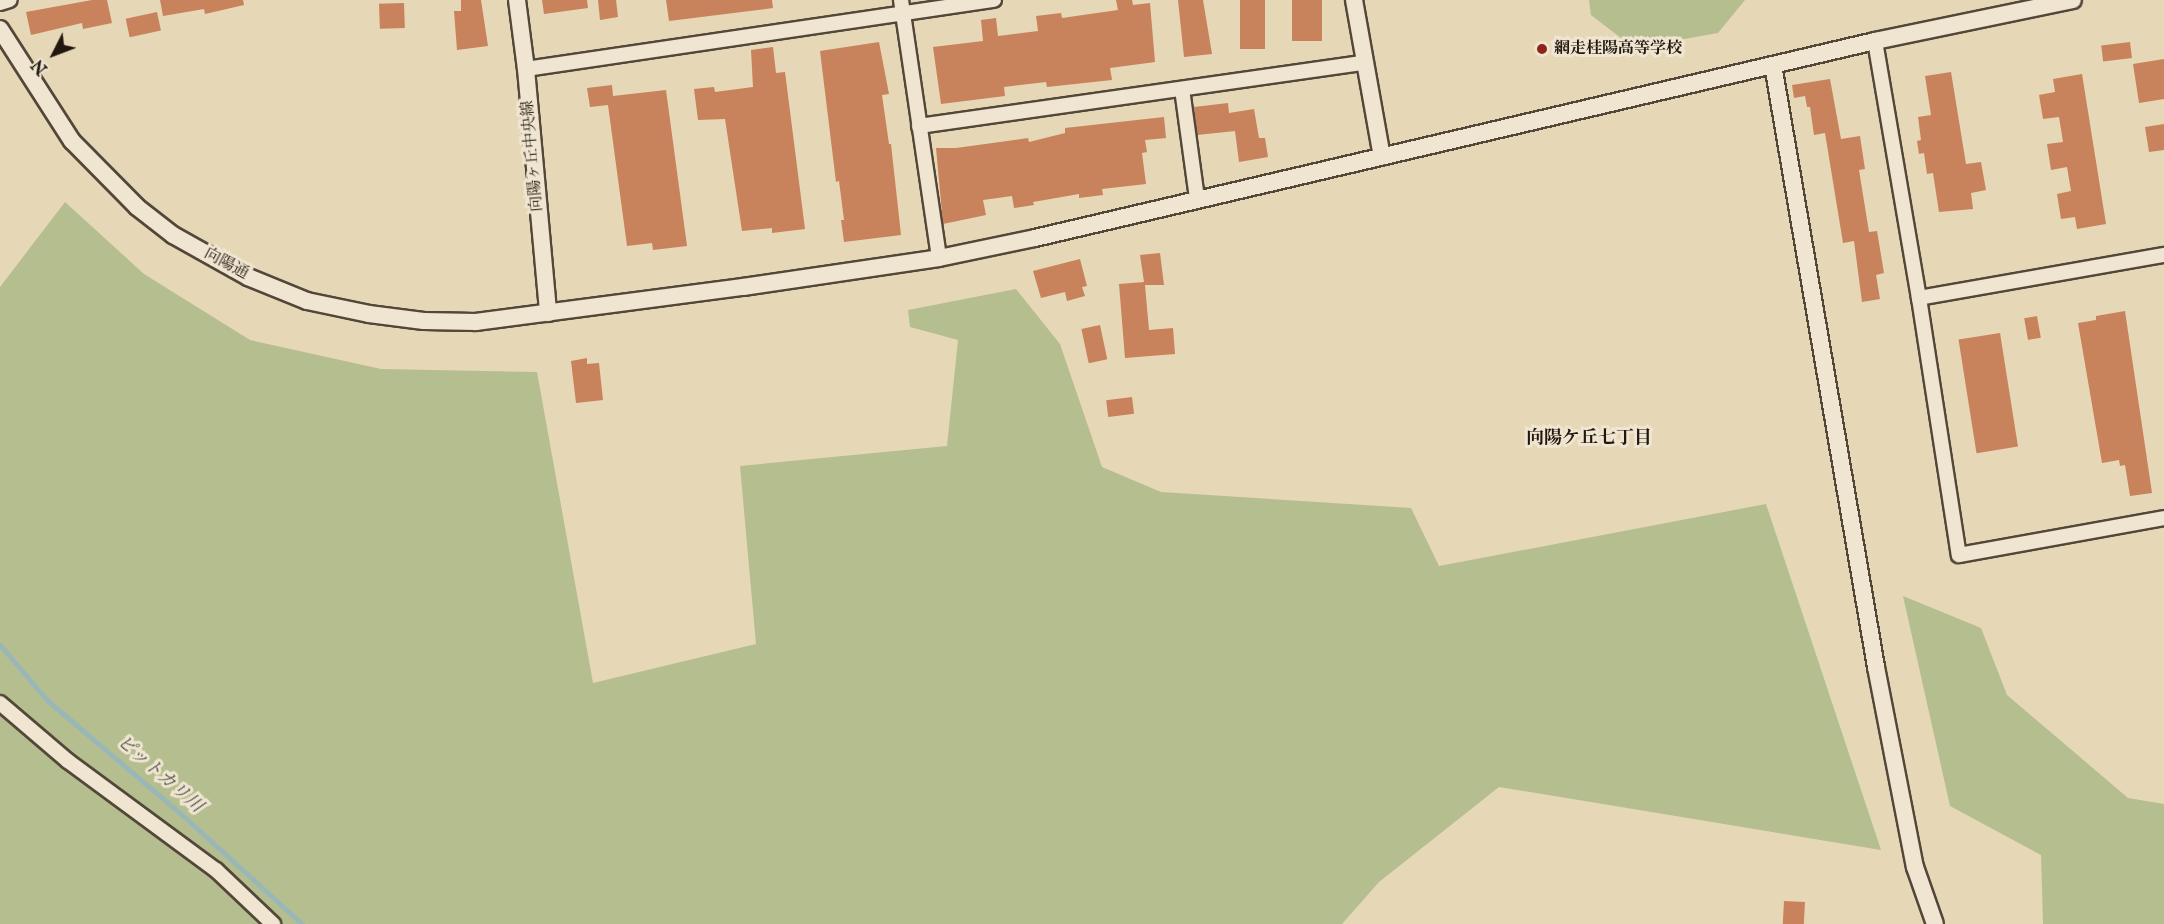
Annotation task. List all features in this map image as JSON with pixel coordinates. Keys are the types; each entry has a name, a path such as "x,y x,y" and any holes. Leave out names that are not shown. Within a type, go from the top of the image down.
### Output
{"street":[{"path":"0,3 10,0"},
{"name":"向陽ヶ丘中央線","path":"517,0 526,69 548,313"},
{"path":"526,69 902,7 994,0"},
{"path":"1354,0 1382,157"},
{"name":"向陽通","path":"0,29 72,141 136,207 173,235 248,277 307,301 369,314 424,321 476,322 939,258 1035,238 1875,41 2073,0"},
{"path":"902,7 939,258"},
{"path":"1875,41 1919,298 1959,555 2164,518"},
{"path":"919,126 1364,63"},
{"path":"1773,65 1876,667 1915,867 1935,924"},
{"path":"1182,89 1197,199"},
{"path":"1919,298 2164,255"},
{"path":"0,703 69,761 216,870 273,924"}],"green space":[{"path":"1589,0 1745,0 1718,33 1634,48 1591,15"},
{"path":"65,202 144,274 250,340 381,369 537,372 593,683 756,644 740,466 947,446 958,340 910,327 908,310 1016,289 1060,344 1102,467 1161,492 1411,508 1439,566 1766,504 1881,850 1499,787 1379,882 1342,924 0,924 0,287"},
{"path":"1903,596 1981,628 2007,695 2128,798 2164,804 2164,924 2043,924 2041,855 1950,806"}],"building":[{"path":"92,0 107,0 112,23 83,29 82,23 31,35 26,12"},
{"path":"160,0 243,0 244,5 205,14 204,9 163,16"},
{"path":"461,0 481,0 488,46 457,50 454,11 461,11"},
{"path":"542,0 587,0 588,8 544,14"},
{"path":"598,0 616,0 618,17 600,20"},
{"path":"666,0 772,0 773,8 669,21"},
{"path":"1116,0 1132,0 1133,5 1150,3 1155,62 1110,68 1112,80 1047,87 1046,82 1004,87 1005,96 941,104 933,47 983,41 981,20 996,18 998,36 1038,31 1036,16 1061,13 1062,18 1118,10"},
{"path":"1178,0 1203,0 1212,54 1184,57"},
{"path":"1240,0 1265,0 1265,49 1240,49"},
{"path":"1292,0 1322,0 1322,41 1292,41"},
{"path":"404,3 405,28 380,29 379,4"},
{"path":"157,12 161,31 130,37 126,19"},
{"path":"879,42 889,94 882,95 889,144 891,144 901,235 844,242 841,220 844,220 839,181 836,182 820,51"},
{"path":"2130,42 2132,58 2103,61 2101,46"},
{"path":"773,47 776,73 785,72 805,229 772,233 772,228 742,231 725,119 698,120 694,89 714,87 715,92 753,87 751,50"},
{"path":"2164,59 2164,99 2139,103 2133,64"},
{"path":"1951,72 1966,164 1981,162 1986,190 1971,193 1973,209 1939,212 1933,173 1927,174 1924,153 1919,154 1917,141 1921,140 1918,117 1931,115 1925,76"},
{"path":"2082,74 2106,224 2077,229 2075,217 2061,219 2057,194 2071,191 2067,167 2051,170 2047,144 2063,142 2059,117 2043,119 2039,95 2055,92 2053,79"},
{"path":"1830,79 1841,139 1860,136 1865,169 1859,170 1869,232 1877,231 1884,273 1876,275 1880,299 1862,302 1854,241 1843,243 1825,133 1814,135 1810,107 1807,107 1805,96 1794,98 1792,85"},
{"path":"612,85 613,96 666,90 687,246 653,250 652,243 627,246 608,105 590,107 587,88"},
{"path":"1228,103 1229,113 1254,109 1259,138 1265,138 1268,157 1239,162 1235,131 1197,135 1194,107"},
{"path":"1164,117 1166,138 1145,140 1147,152 1142,153 1146,184 1102,189 1103,195 1079,198 1079,194 1033,202 1034,205 1014,208 1012,196 983,200 986,215 943,224 936,148 956,148 1028,138 1029,142 1065,133 1065,128"},
{"path":"2164,124 2164,150 2149,152 2145,127"},
{"path":"1160,253 1164,285 1145,285 1149,330 1173,328 1175,354 1125,358 1119,284 1144,282 1140,255"},
{"path":"1080,259 1087,286 1082,287 1085,296 1067,301 1065,292 1041,298 1033,271"},
{"path":"2125,311 2152,493 2130,496 2125,465 2120,466 2119,460 2102,463 2078,323 2096,320 2096,316"},
{"path":"2037,316 2041,338 2028,340 2024,318"},
{"path":"1100,325 1107,359 1089,363 1081,329"},
{"path":"2000,333 2018,447 1977,453 1959,340"},
{"path":"587,358 587,364 599,363 603,400 576,403 571,361"},
{"path":"1132,397 1134,414 1108,417 1106,400"},
{"path":"1784,901 1805,902 1804,924 1783,924"}],"waterway":[{"name":"ピットカリ川","path":"0,645 47,700 180,813 302,924"}],"place":[{"name":"網走桂陽高等学校","path":"1542,49"}],"district":[{"name":"向陽ケ丘七丁目","path":"1589,439"}]}
